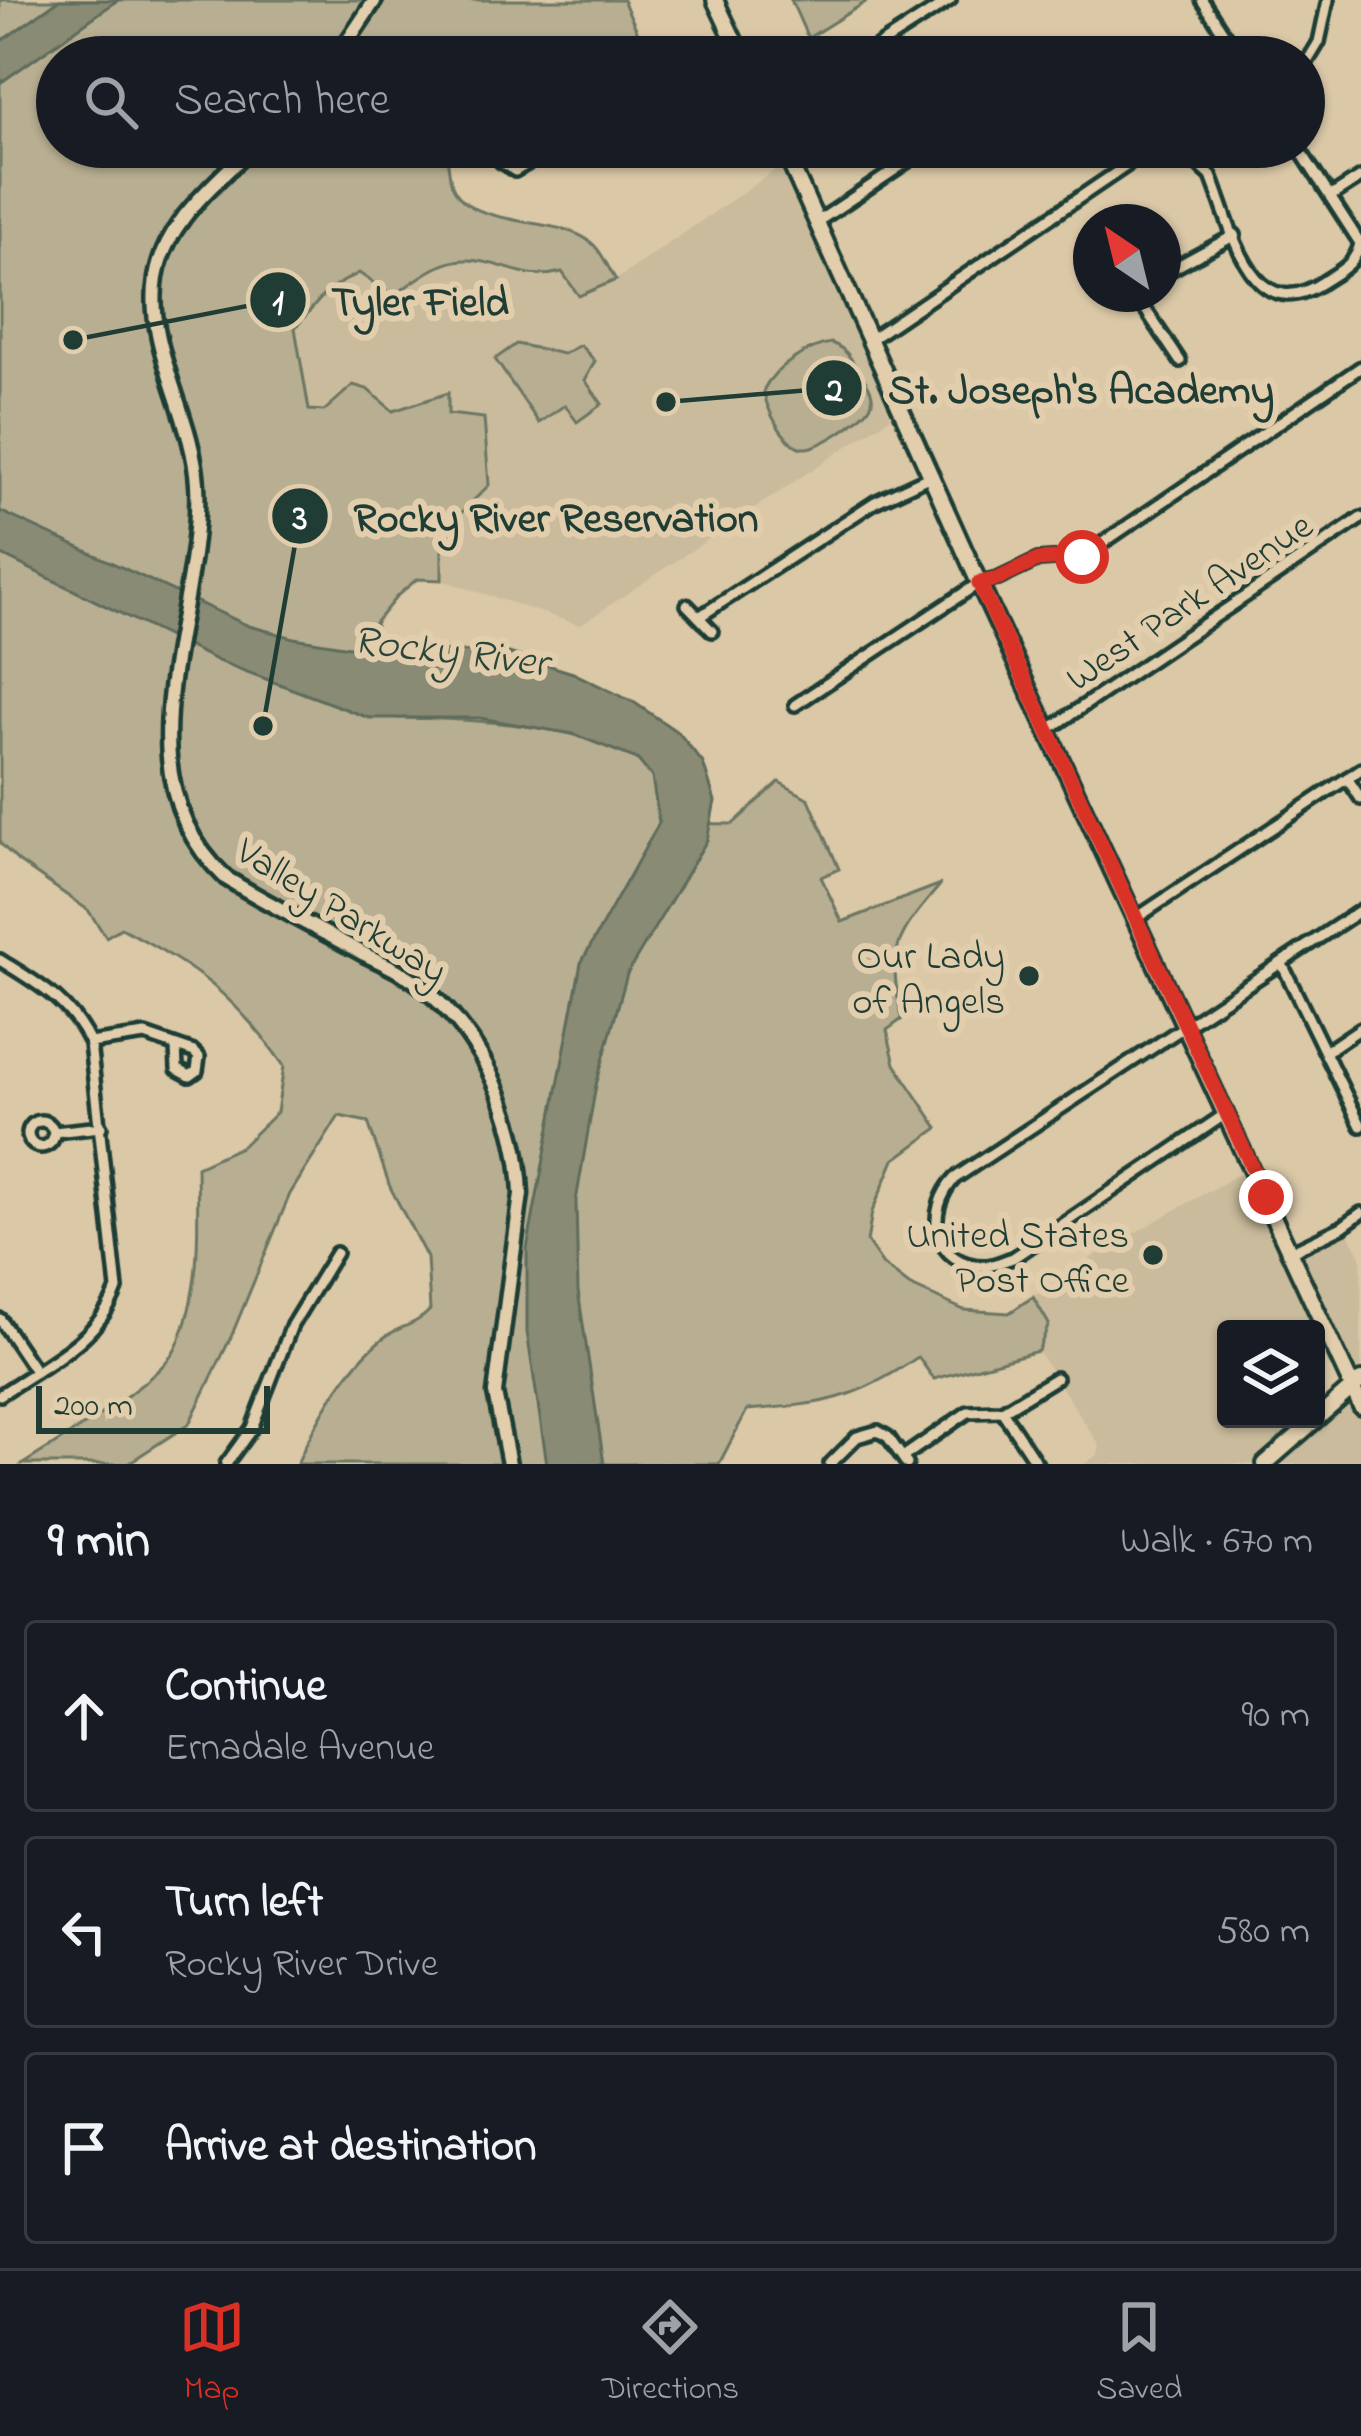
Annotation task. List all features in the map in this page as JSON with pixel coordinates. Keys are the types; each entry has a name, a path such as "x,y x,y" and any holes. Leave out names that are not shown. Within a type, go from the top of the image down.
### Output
{"main road":[{"path":"716,0 732,36"},
{"path":"793,168 979,583 1290,1252 1357,1384 1361,1406"},
{"path":"1265,1464 1357,1384"}],"street":[{"path":"351,36 375,0"},
{"path":"894,36 950,0"},
{"path":"1202,0 1225,36"},
{"path":"1320,36 1328,0"},
{"name":"Valley Parkway","path":"231,168 175,229 157,276 154,300 194,452 198,509 166,714 172,776 180,806 206,859 226,878 417,982 450,1012 487,1064 514,1135 521,1194 495,1393 509,1464"},
{"path":"818,222 898,168"},
{"path":"871,339 1123,168"},
{"path":"1202,168 1211,176 1251,271 1264,289 1281,297 1304,295 1357,257 1360,243 1355,231 1312,168"},
{"path":"1331,196 1361,177"},
{"path":"1181,264 1235,235"},
{"path":"1147,312 1180,361"},
{"path":"795,705 979,583 1038,560 1082,557 1361,367"},
{"path":"699,617 874,502 932,475"},
{"name":"West Park Avenue","path":"1048,730 1361,518"},
{"path":"687,605 712,631"},
{"path":"1135,919 1361,769"},
{"path":"1347,778 1361,799"},
{"path":"1227,1113 1013,1258 988,1266 964,1262 939,1239 934,1224 936,1206 956,1178 1361,910"},
{"path":"0,961 54,993 71,1010 90,1043 117,1288 108,1312 90,1334 0,1395"},
{"path":"1282,964 1361,1126"},
{"path":"1327,1051 1361,1028"},
{"path":"90,1043 131,1034 176,1046"},
{"path":"54,1132 101,1127"},
{"path":"1290,1252 1361,1213"},
{"path":"226,1464 252,1428 292,1325 336,1253"},
{"path":"0,1319 35,1371"},
{"path":"830,1464 866,1431 888,1437 905,1461 968,1412 1002,1412 1055,1378"},
{"path":"1002,1412 1036,1464"}],"shaded area":[{"path":"0,0 623,0 639,35 36,36 36,168 449,168 452,185 476,209 574,233 597,249 616,280 579,296 562,272 536,275 459,260 429,272 393,296 359,273 328,290 295,328 309,410 324,411 353,385 367,389 393,411 448,393 448,414 484,418 489,485 442,532 442,580 417,579 375,623 396,718 534,727 609,745 636,759 652,777 660,823 733,824 779,782 809,799 839,869 821,877 842,922 941,884 913,918 899,945 895,976 902,1019 887,1030 895,1064 938,1128 894,1160 872,1212 867,1242 883,1265 909,1285 964,1310 1009,1313 1033,1297 1049,1324 1038,1351 934,1379 918,1357 875,1383 837,1398 747,1410 719,1464 297,1464 322,1414 356,1365 382,1339 430,1310 427,1258 390,1187 368,1122 339,1116 290,1194 189,1424 127,1464 23,1464 129,1394 176,1348 194,1281 197,1167 242,1146 277,1112 284,1066 249,1020 213,985 121,928 106,937 88,910 0,843"},
{"path":"59,0 118,0 67,36 36,36 36,58 0,83 0,42"},
{"path":"791,0 869,0 811,36"},
{"path":"778,168 789,168 891,417 580,625 442,580 439,546 448,501 446,393 393,412 367,389 340,393 324,411 308,410 295,328 328,290 360,273 394,296 428,270 467,259 538,278 562,272 580,296 616,280"},
{"path":"831,343 849,356 870,389 872,402 862,415 820,444 797,446 776,424 764,389 793,359"},
{"path":"516,344 563,354 580,345 595,361 585,380 602,404 577,422 565,405 539,423 495,359"},
{"name":"Rocky River","path":"0,511 249,626 362,649 509,653 573,673 635,703 679,733 703,763 715,801 707,840 627,974 596,1085 576,1201 578,1291 604,1464 547,1464 527,1332 527,1249 581,963 659,823 652,777 637,759 573,734 480,718 369,718 218,661 0,554"},
{"path":"1252,1167 1321,1317 1217,1320 1217,1428 1325,1428 1325,1416 1356,1389 1294,1253 1346,1228 1361,1256 1361,1464 1084,1464 1098,1455 1100,1446 1038,1351 1049,1324 1033,1297 1099,1253"}],"place":[{"name":"Tyler Field","path":"73,340"},
{"name":"St. Joseph's Academy","path":"666,402"},
{"name":"Rocky River Reservation","path":"263,726"},
{"name":"Our Lady of Angels","path":"1029,976"},
{"name":"United States Post Office","path":"1153,1255"}],"route":[{"path":"1082,557 1038,560 979,583 1266,1197"}]}
